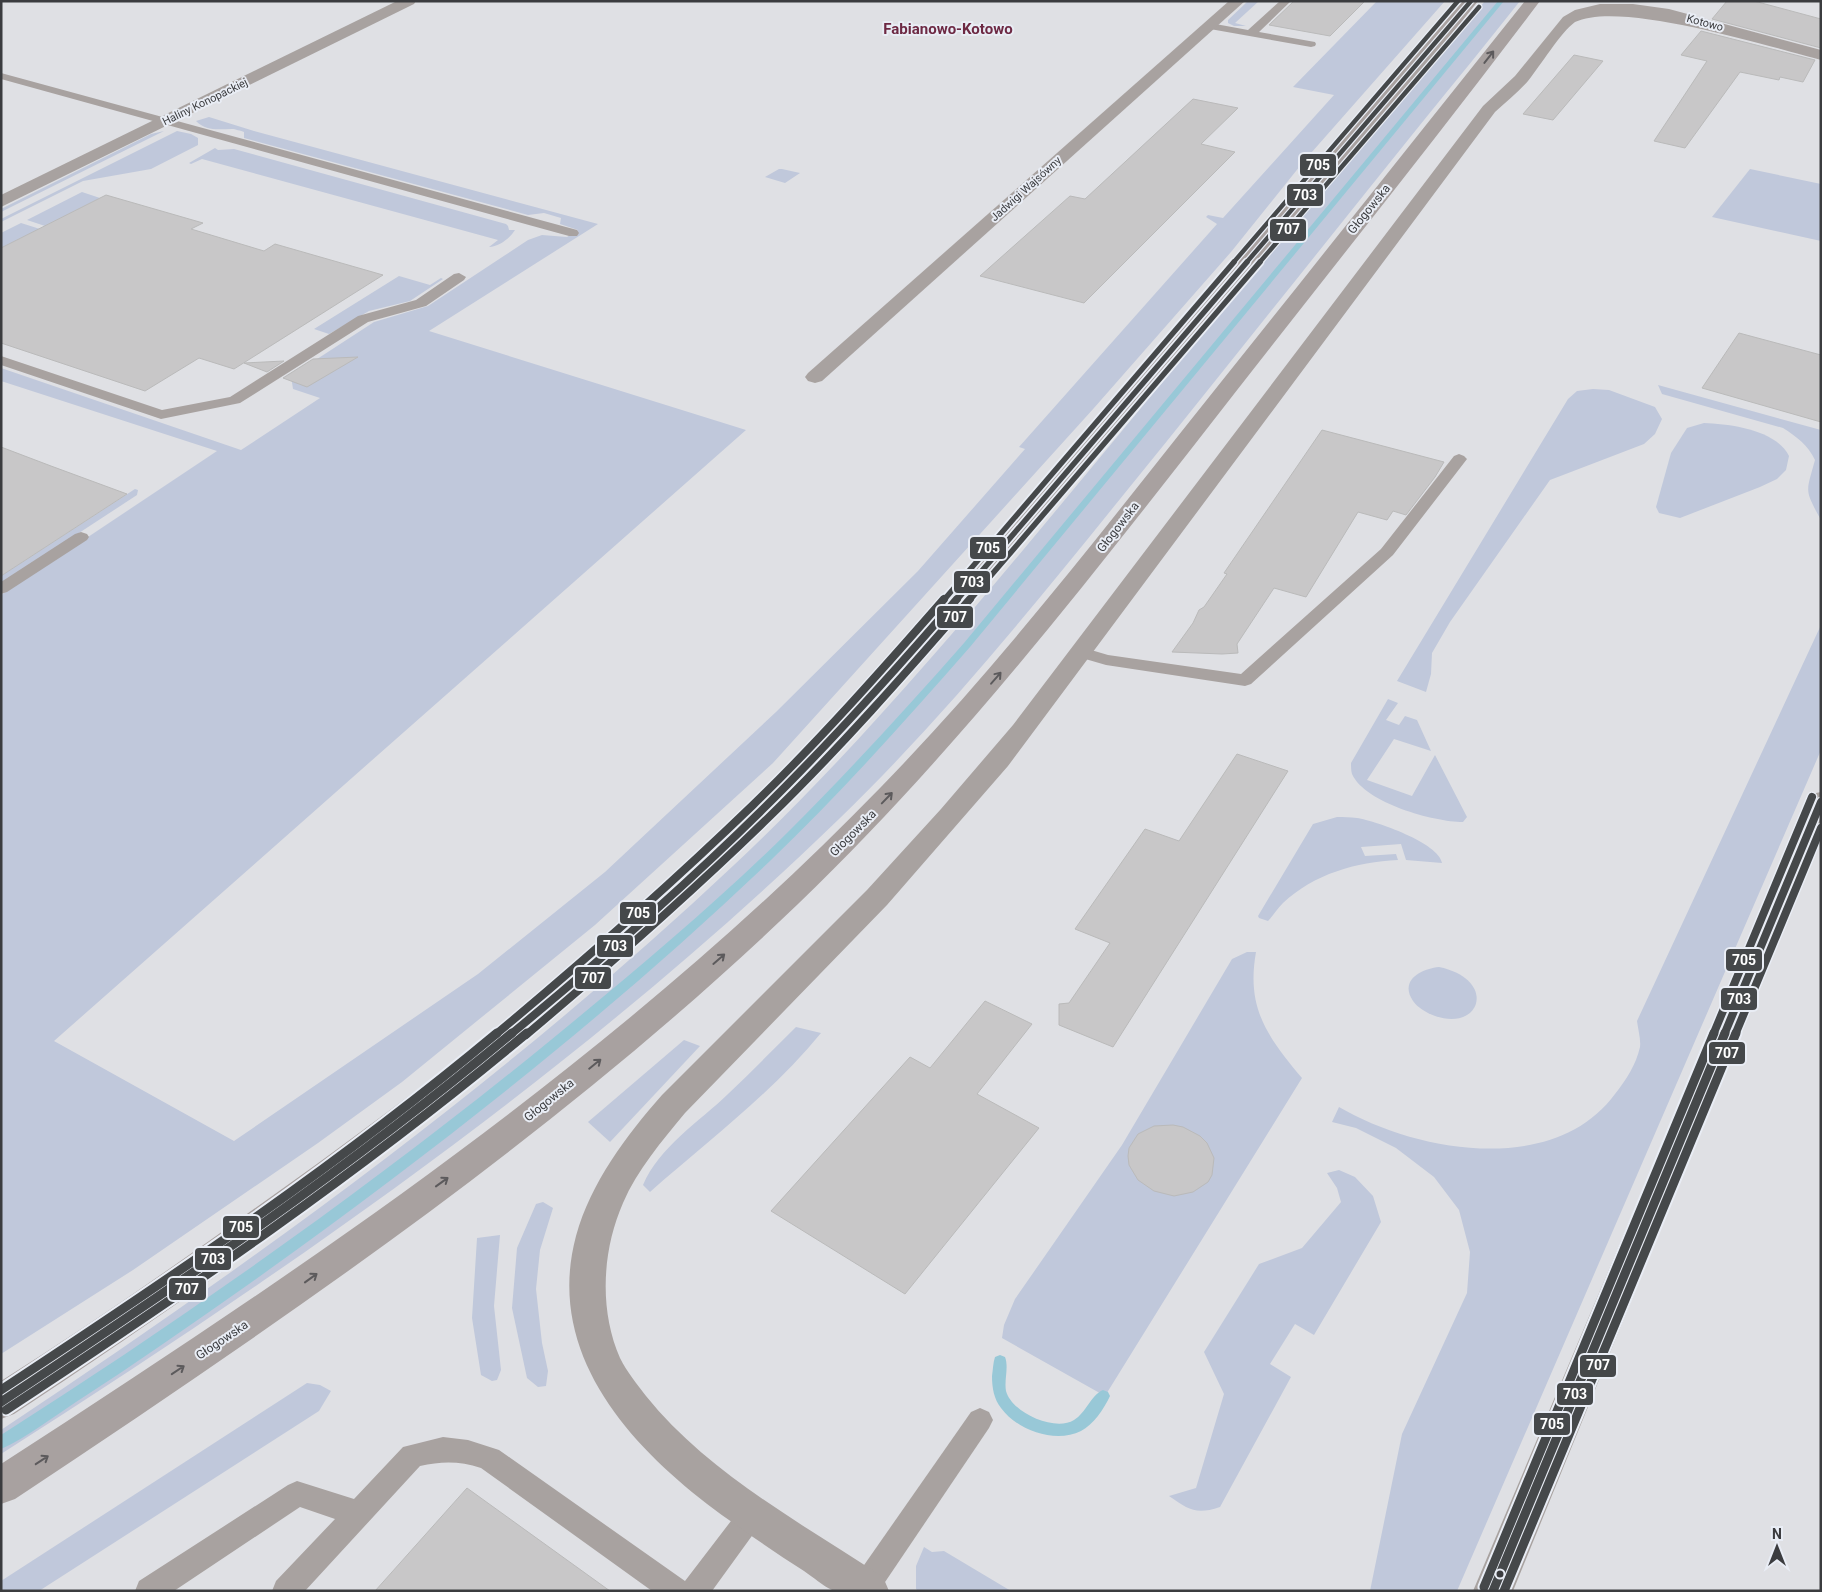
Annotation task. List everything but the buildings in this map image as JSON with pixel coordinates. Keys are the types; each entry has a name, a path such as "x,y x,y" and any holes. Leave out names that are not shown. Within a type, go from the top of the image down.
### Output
{"main road":[{"path":"1,1402 169,1289 340,1167 504,1038 599,960 759,814 896,670 1471,1"},
{"name":"Głogowska","path":"1,1486 245,1324 488,1149 650,1018 734,946 813,872 884,802 945,736 1047,617 1533,1"}],"street":[{"name":"Haliny Konopackiej","path":"1,202 409,1"},
{"name":"Jadwigi Wajsówny","path":"815,377 1238,1"},
{"name":"Kotowo","path":"867,1590 753,1513 708,1480 656,1432 623,1394 608,1371 593,1332 587,1299 588,1266 595,1230 611,1189 634,1152 675,1100 826,950 936,834 1022,731 1490,110 1521,79 1563,24 1572,17 1587,11 1615,7 1655,10 1821,55"},
{"path":"1493,1591 1821,801"}],"lane":[{"path":"1251,33 1286,1"},
{"path":"1210,26 1311,44"},
{"path":"1,76 573,233"},
{"path":"1,360 161,415 235,400 363,319 420,303 460,277"},
{"path":"1081,652 1106,660 1246,680 1387,552 1459,459"},
{"path":"1,590 81,537"},
{"path":"867,1590 980,1420"},
{"path":"286,1591 412,1456 438,1449 465,1449 490,1459 676,1591"},
{"path":"149,1591 297,1494 358,1513"},
{"path":"695,1591 753,1513"}],"shaded area":[{"path":"1248,1 1259,1 1235,23 1246,26 1234,26 1228,23 1228,20"},
{"path":"1377,1 1445,1 1304,161 1231,252 1094,408 773,763 595,925 402,1082 318,1143 133,1270 1,1354 1,595 217,451 1,381 1,368 241,450 320,398 293,389 291,376 374,322 428,306 528,240 542,235 567,237 578,230 560,224 561,218 544,213 528,215 244,138 244,132 238,130 204,127 196,121 209,117 254,131 598,224 429,331 746,430 54,1041 234,1141 478,974 605,872 776,712 918,571 1025,449 1019,447 1217,224 1206,217 1208,215 1223,218 1334,95 1293,87"},
{"path":"1485,1 1520,1 1049,587 926,729 839,819 742,909 643,995 541,1078 436,1158 330,1235 221,1310 1,1454 1,1430 192,1299 380,1163 561,1019 734,865 832,768 924,666"},
{"path":"164,131 1,212 1,209 151,134"},
{"path":"177,131 191,134 198,138 198,145 151,169 83,181 1,222 1,219"},
{"path":"215,148 218,150 234,149 506,224 509,230 515,230 504,242 489,247 498,240 202,159 191,164 189,163"},
{"path":"779,169 800,173 785,183 765,177"},
{"path":"1750,169 1821,184 1821,241 1712,217"},
{"path":"82,192 100,198 45,226 27,220"},
{"path":"21,223 40,229 1,248 1,233"},
{"path":"399,276 430,285 441,278 443,279 410,301 369,311 329,334 314,329"},
{"path":"1658,385 1821,430 1821,520 1808,491 1815,460 1809,450 1797,438 1783,428 1662,394"},
{"path":"1609,390 1655,407 1662,419 1655,434 1644,444 1550,480 1450,622 1432,653 1431,674 1426,692 1397,681 1568,399 1577,391"},
{"path":"1704,423 1739,427 1764,434 1783,447 1789,456 1786,470 1777,479 1760,487 1680,518 1659,513 1656,507 1671,453 1687,428"},
{"path":"135,489 138,490 137,495 1,584 1,576"},
{"path":"1821,625 1821,750 1457,1591 1370,1591 1402,1434 1467,1293 1470,1252 1459,1210 1434,1177 1396,1148 1356,1128 1332,1122 1339,1107 1370,1123 1406,1136 1444,1145 1483,1148 1521,1146 1557,1137 1589,1120 1615,1094 1627,1078 1638,1054 1640,1038 1637,1021"},
{"path":"1388,699 1398,703 1386,720 1399,725 1405,716 1417,720 1431,751 1394,739 1367,780 1412,796 1435,755 1467,817 1463,822 1435,819 1385,802 1359,784 1352,774 1351,763"},
{"path":"1337,817 1366,820 1406,834 1430,848 1438,855 1442,863 1406,860 1401,844 1361,847 1365,856 1396,854 1398,860 1367,863 1336,871 1308,884 1295,893 1283,903 1268,921 1259,918 1258,916 1313,824"},
{"path":"1247,952 1256,952 1254,989 1262,1020 1269,1034 1302,1078 1105,1396 1002,1338 1004,1325 1015,1299 1122,1145 1232,959"},
{"path":"1439,967 1457,973 1469,982 1476,992 1476,1002 1472,1011 1464,1017 1451,1019 1435,1016 1417,1006 1409,994 1410,982 1414,977 1425,970"},
{"path":"796,1027 821,1033 761,1096 650,1192 643,1185 650,1171 669,1147 728,1094"},
{"path":"684,1040 700,1046 610,1142 588,1122"},
{"path":"1339,1170 1355,1177 1373,1196 1381,1222 1314,1335 1295,1324 1270,1364 1291,1377 1220,1507 1205,1511 1188,1508 1169,1496 1196,1488 1224,1394 1204,1352 1259,1264 1302,1248 1341,1202 1337,1188 1327,1173"},
{"path":"543,1202 553,1208 540,1250 536,1289 542,1343 548,1371 546,1386 538,1387 527,1378 512,1308 517,1248 536,1204"},
{"path":"500,1235 494,1306 501,1370 497,1380 492,1381 481,1375 472,1318 477,1238"},
{"path":"307,1383 320,1385 331,1391 319,1411 39,1591 1,1591 1,1581"},
{"path":"924,1547 932,1552 944,1551 1011,1591 918,1591 916,1589 916,1566"}],"waterway":[{"path":"1,1443 228,1292 447,1130 518,1074 640,972 692,927 792,834 881,741 967,645 1501,1"},
{"path":"1000,1361 999,1387 1001,1396 1006,1404 1022,1418 1044,1428 1066,1430 1075,1427 1087,1417 1103,1396"}],"transit line":[{"name":"705","path":"1,1390 199,1257 296,1188 392,1116 487,1042 579,965 668,886 800,758 888,663 1458,1"},
{"name":"703","path":"1,1402 201,1267 396,1125 491,1051 674,894 761,811 894,672 1471,1"},
{"name":"707","path":"6,1410 207,1276 402,1134 497,1059 590,981 680,901 768,818 901,679 1479,7"},
{"name":"705","path":"1484,1587 1812,797"},
{"name":"703","path":"1493,1591 1821,802"},
{"name":"707","path":"1504,1591 1821,828"}],"district":[{"name":"Fabianowo-Kotowo","path":"948,29"}]}
